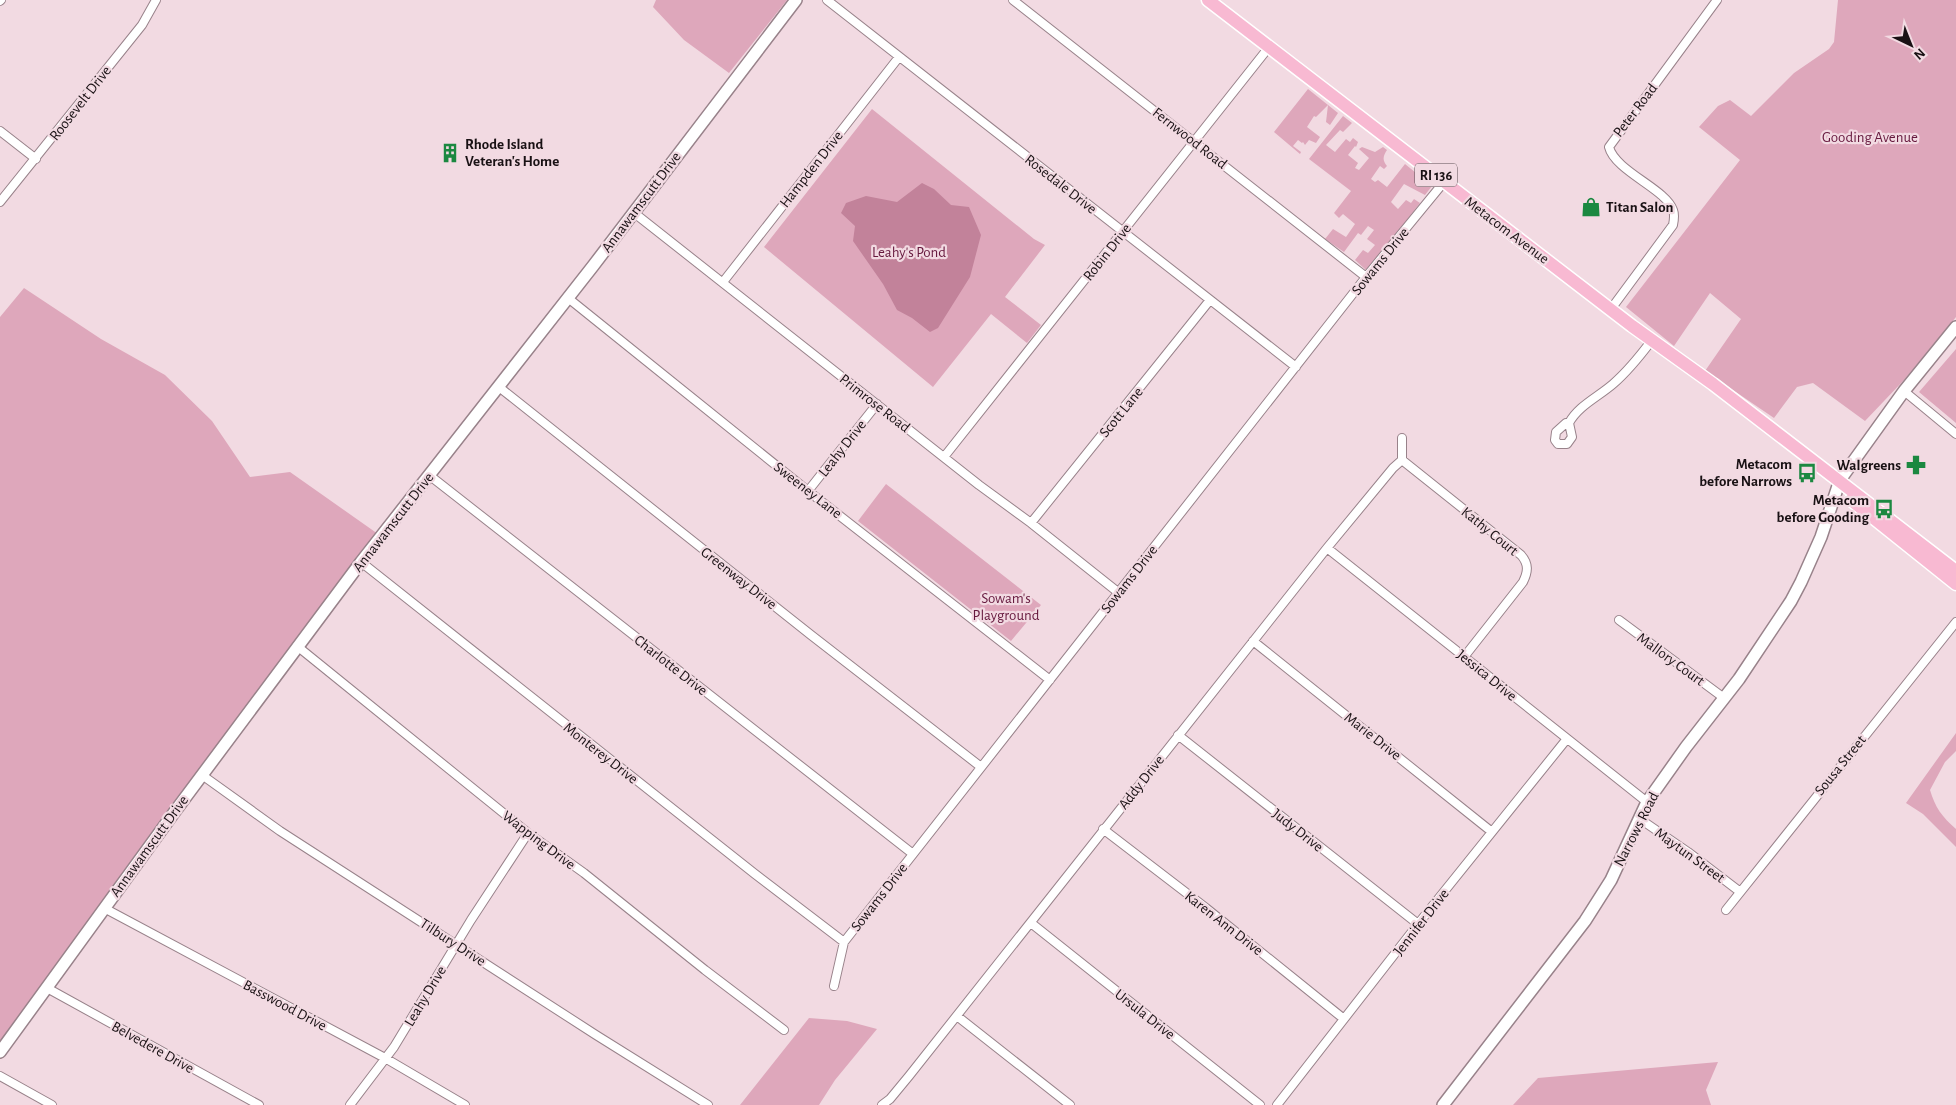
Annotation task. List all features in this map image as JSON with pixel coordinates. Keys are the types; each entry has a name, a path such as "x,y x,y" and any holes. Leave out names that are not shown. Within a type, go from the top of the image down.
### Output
{"main road":[{"name":"Metacom Avenue","path":"1208,0 1610,309 1665,349 1775,440 1839,484 1956,571"},
{"name":"Metacom Avenue","path":"1839,484 1956,584"}],"street":[{"name":"Roosevelt Drive","path":"0,202 142,25 156,0"},
{"name":"Annawamscutt Drive","path":"0,1052 104,908 361,562 568,298 796,0"},
{"name":"Rosedale Drive","path":"827,0 1296,367"},
{"name":"Fernwood Road","path":"1013,0 1366,278"},
{"name":"Peter Road","path":"1610,309 1673,225 1674,217 1673,208 1666,200 1622,165 1612,154 1609,147 1717,0"},
{"name":"Robin Drive","path":"944,457 1195,142 1268,46"},
{"name":"Hampden Drive","path":"722,282 900,57"},
{"path":"0,131 36,159"},
{"name":"Sowams Drive","path":"834,986 844,942 1366,278 1444,182"},
{"name":"Primrose Road","path":"633,212 1118,593"},
{"name":"Sweeney Lane","path":"568,298 808,491 1050,680"},
{"name":"Scott Lane","path":"1031,523 1210,300"},
{"path":"1839,484 1904,391 1956,327"},
{"path":"1569,423 1574,415 1607,389 1629,368 1652,340"},
{"name":"Greenway Drive","path":"499,387 811,635 981,766"},
{"path":"1904,391 1956,434"},
{"name":"Leahy Drive","path":"808,491 877,404"},
{"path":"1402,438 1402,460"},
{"name":"Addy Drive","path":"882,1105 890,1099 1031,923 1103,829 1327,548 1393,468 1402,460"},
{"name":"Kathy Court","path":"1402,460 1521,555 1528,568 1523,582 1464,657"},
{"name":"Charlotte Drive","path":"429,474 913,854"},
{"name":"Narrows Road","path":"1444,1105 1585,921 1603,894 1647,802 1769,636 1801,582 1820,538 1839,484"},
{"name":"Jessica Drive","path":"1327,548 1566,740 1647,802"},
{"name":"Monterey Drive","path":"361,562 655,796 844,942"},
{"name":"Mallory Court","path":"1619,620 1724,698"},
{"name":"Sousa Street","path":"1726,910 1739,891 1956,622"},
{"name":"Marie Drive","path":"1253,641 1492,832"},
{"name":"Wapping Drive","path":"298,646 528,833 584,873 705,970 784,1030"},
{"name":"Judy Drive","path":"1178,735 1418,924"},
{"name":"Jennifer Drive","path":"1277,1105 1418,924 1566,740"},
{"name":"Tilbury Drive","path":"202,775 280,831 596,1036 708,1105"},
{"name":"Maytun Street","path":"1640,819 1688,852 1739,891"},
{"name":"Karen Ann Drive","path":"1103,829 1206,908 1344,1019"},
{"name":"Leahy Drive","path":"350,1105 394,1047 456,944 528,833"},
{"name":"Basswood Drive","path":"104,908 385,1058 466,1105"},
{"name":"Ursula Drive","path":"1031,923 1260,1105"},
{"name":"Belvedere Drive","path":"47,988 259,1105"},
{"path":"956,1016 1070,1105"},
{"path":"0,1076 52,1105"}],"green space":[{"path":"656,0 787,0 729,73 684,40 653,7"},
{"name":"Gooding Avenue","path":"1838,0 1956,0 1956,317 1904,380 1865,421 1813,383 1797,387 1774,418 1705,371 1741,319 1710,293 1674,346 1626,307 1740,160 1699,127 1718,106 1730,100 1751,116 1794,73 1829,49 1834,42"},
{"path":"1308,89 1328,105 1316,117 1314,116 1307,127 1320,137 1316,143 1309,140 1305,145 1298,140 1293,146 1301,152 1300,154 1274,132"},
{"path":"1328,105 1338,113 1330,125 1326,122"},
{"name":"Leahy's Pond","path":"872,109 1034,239 1045,245 1005,297 1041,325 1027,343 991,314 933,387 764,247"},
{"path":"1343,116 1352,123 1343,132 1340,130 1326,145 1335,152 1346,139 1350,142 1353,138 1358,142 1348,155 1358,163 1355,168 1359,170 1369,158 1359,149 1362,147 1375,152 1383,147 1387,150 1384,162 1387,166 1384,169 1380,166 1371,179 1375,182 1378,180 1387,187 1405,164 1432,186 1425,195 1404,184 1391,202 1398,209 1406,200 1411,203 1414,199 1420,203 1369,269 1366,270 1355,260 1363,250 1368,253 1375,245 1367,239 1374,230 1368,226 1361,235 1358,233 1344,252 1325,239 1333,229 1346,237 1355,224 1343,214 1339,218 1334,213 1351,191 1309,159"},
{"path":"24,288 101,339 165,375 212,421 250,477 290,472 378,534 0,1045 0,317"},
{"path":"1956,349 1956,423 1919,392"},
{"name":"Sowam's Playground","path":"886,484 1041,605 1011,641 858,521"},
{"path":"1956,733 1956,751 1945,762 1930,790 1934,802 1940,811 1956,829 1956,847 1923,814 1906,803"},
{"path":"809,1018 847,1021 877,1029 835,1080 819,1105 740,1105"},
{"path":"1718,1062 1706,1090 1711,1105 1513,1105 1538,1078"}],"shaded area":[{"path":"922,183 934,189 951,205 969,207 981,235 970,277 938,328 930,332 912,318 897,310 883,284 853,241 855,226 841,213 846,203 866,196 897,202"}],"place":[{"name":"Rhode Island Veteran's Home","path":"450,153"},
{"name":"Titan Salon","path":"1591,207"},
{"name":"Walgreens","path":"1916,465"},
{"name":"Metacom before Narrows","path":"1807,473"},
{"name":"Metacom before Gooding","path":"1884,509"}]}
